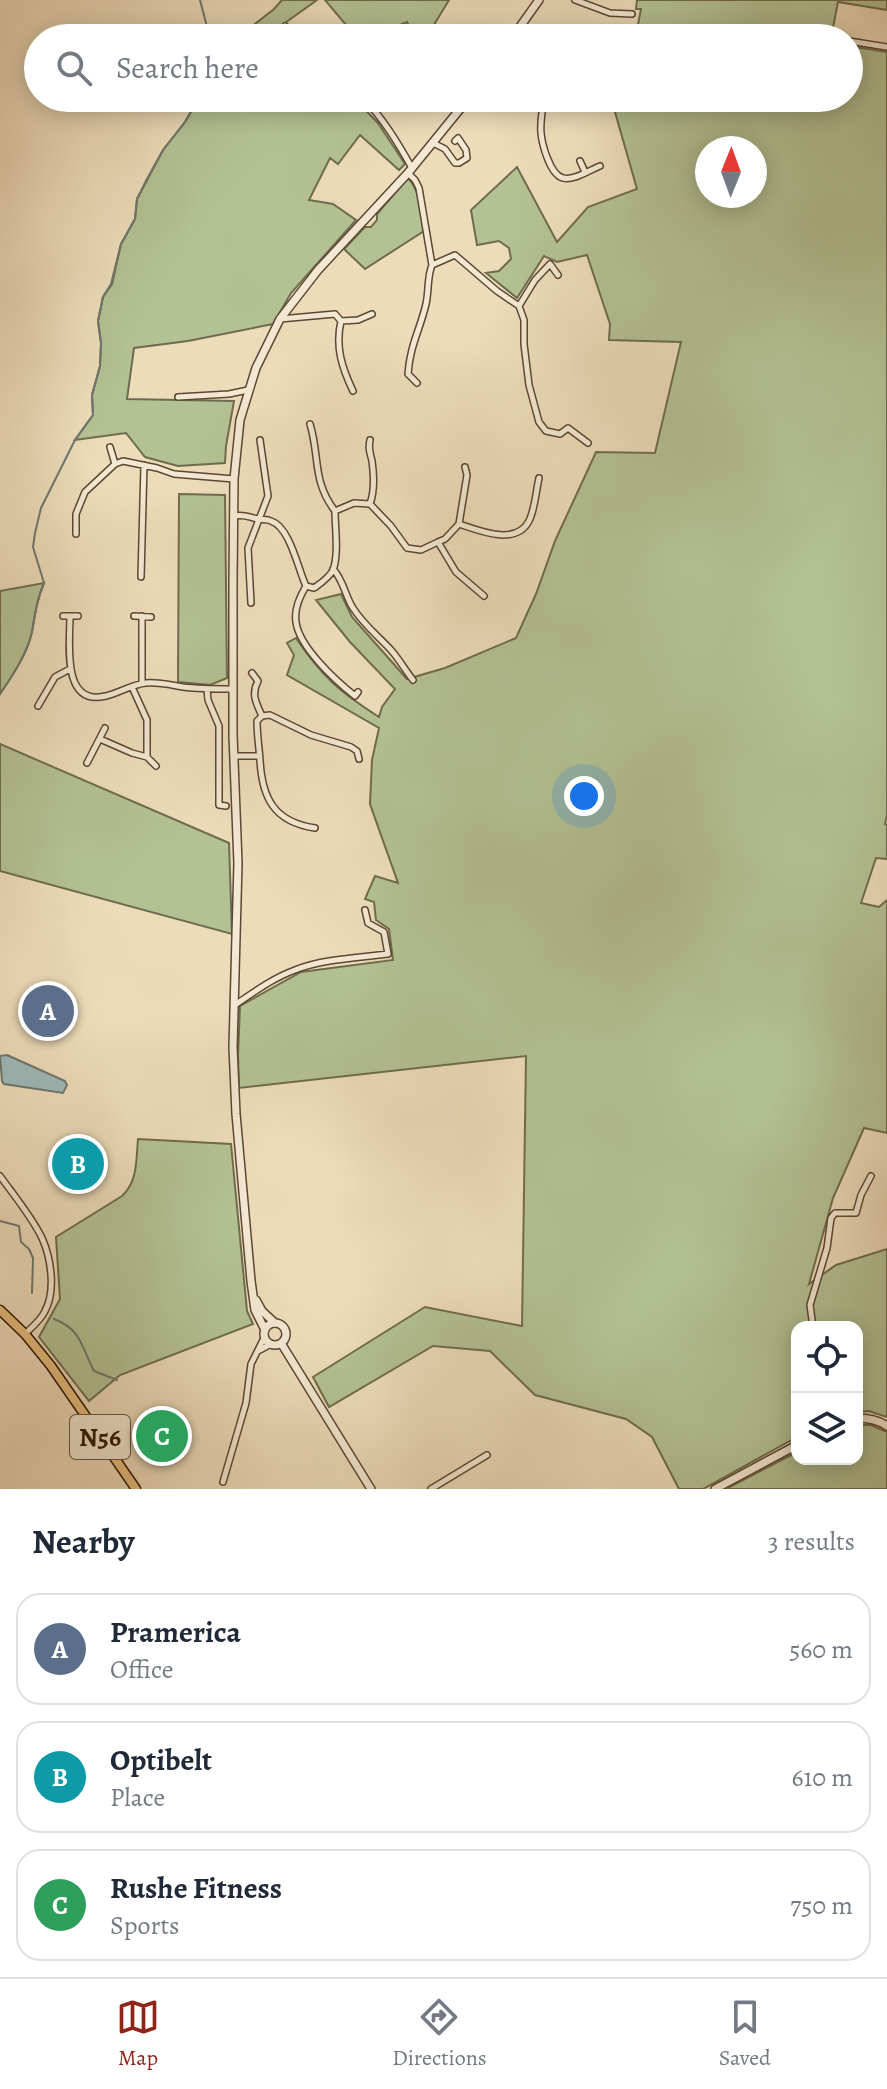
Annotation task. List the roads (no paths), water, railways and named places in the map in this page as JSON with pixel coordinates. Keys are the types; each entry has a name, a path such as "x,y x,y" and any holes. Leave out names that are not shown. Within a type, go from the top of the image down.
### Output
{"main road":[{"name":"N56","path":"0,1310 25,1334 65,1385 136,1489"}],"street":[{"path":"522,24 539,0"},
{"path":"575,0 610,13 632,14"},
{"path":"863,43 887,47"},
{"path":"376,112 403,151 419,188 432,265 427,301 409,356 408,374 417,383"},
{"path":"271,1344 255,1310 236,1114 233,1047 238,863 232,689 234,479 240,420 248,390 280,319 318,270 410,170 458,112"},
{"path":"542,112 541,136 557,175 566,179 600,166"},
{"path":"455,141 458,138 467,153 463,161 457,163"},
{"path":"433,143 445,149 457,163"},
{"path":"580,161 585,172"},
{"path":"454,171 457,163"},
{"path":"432,265 455,255 519,306 524,320 529,385 539,422 546,431 560,434 568,428 588,443"},
{"path":"519,306 535,280 550,264 558,275"},
{"path":"280,319 335,314 341,321"},
{"path":"341,321 358,320 372,314"},
{"path":"341,321 339,354 353,391"},
{"path":"201,396 202,387"},
{"path":"178,397 248,390"},
{"path":"306,586 314,588 326,580 333,569 335,552 335,511 318,478 316,446 310,424"},
{"path":"251,603 248,548 268,496 260,440"},
{"path":"370,440 368,448 374,483 370,504"},
{"path":"110,447 115,464"},
{"path":"76,534 76,514 85,492 115,464 123,461 174,474 234,479"},
{"path":"141,577 144,465"},
{"path":"335,511 354,503 370,504 407,548 421,550 445,539 459,524 467,475 465,467"},
{"path":"459,524 499,535 512,535 523,529 532,512 539,478"},
{"path":"234,516 244,514 271,521 286,533 306,586 296,611 296,626 309,650 327,672 355,696 358,692"},
{"path":"438,542 456,572 484,596"},
{"path":"333,569 341,579 355,613 393,653 413,680"},
{"path":"78,616 66,616 70,669 72,680 81,692 91,697 102,697 142,683 232,689"},
{"path":"142,683 138,616 151,617"},
{"path":"38,706 55,677 70,669"},
{"path":"252,673 258,681 254,689 255,699 262,716"},
{"path":"132,687 147,720 147,757"},
{"path":"207,689 208,700 219,726 219,805 226,806"},
{"path":"315,828 293,823 276,809 266,795 261,781 257,721 262,716 270,715 321,739 351,747 357,751 359,759"},
{"path":"87,763 105,728"},
{"path":"100,739 147,757 156,766"},
{"path":"234,756 259,756"},
{"path":"257,799 266,795"},
{"path":"235,1005 261,987 295,970 322,962 388,954 384,932 368,923 365,910"},
{"path":"0,1176 42,1239 48,1256 51,1288 47,1309 25,1334"},
{"path":"812,1321 810,1305 827,1248 831,1218 835,1213 856,1213 871,1176"},
{"path":"253,1294 262,1311 286,1331 281,1343"},
{"path":"223,1482 246,1403 251,1364 269,1325 275,1323"},
{"path":"257,1351 281,1343"},
{"path":"281,1343 371,1489"},
{"path":"863,1418 887,1426"},
{"path":"715,1489 791,1448"},
{"path":"431,1489 487,1455"}],"water":[{"path":"7,1055 65,1081 67,1085 63,1093 4,1084 0,1056"}],"waterway":[{"path":"200,0 206,24"},
{"path":"0,694 27,648 44,583 33,547 41,508 75,440 93,415 92,395 100,366 98,321 103,297 111,284 121,244 135,219 137,199 163,150 191,112"},
{"path":"0,1221 19,1226 21,1242 33,1258 32,1293"},
{"path":"54,1319 76,1334 94,1371 117,1380"}],"place":[{"name":"Pramerica","path":"48,1011"},
{"name":"Optibelt","path":"78,1164"},
{"name":"Rushe Fitness","path":"162,1436"}]}
